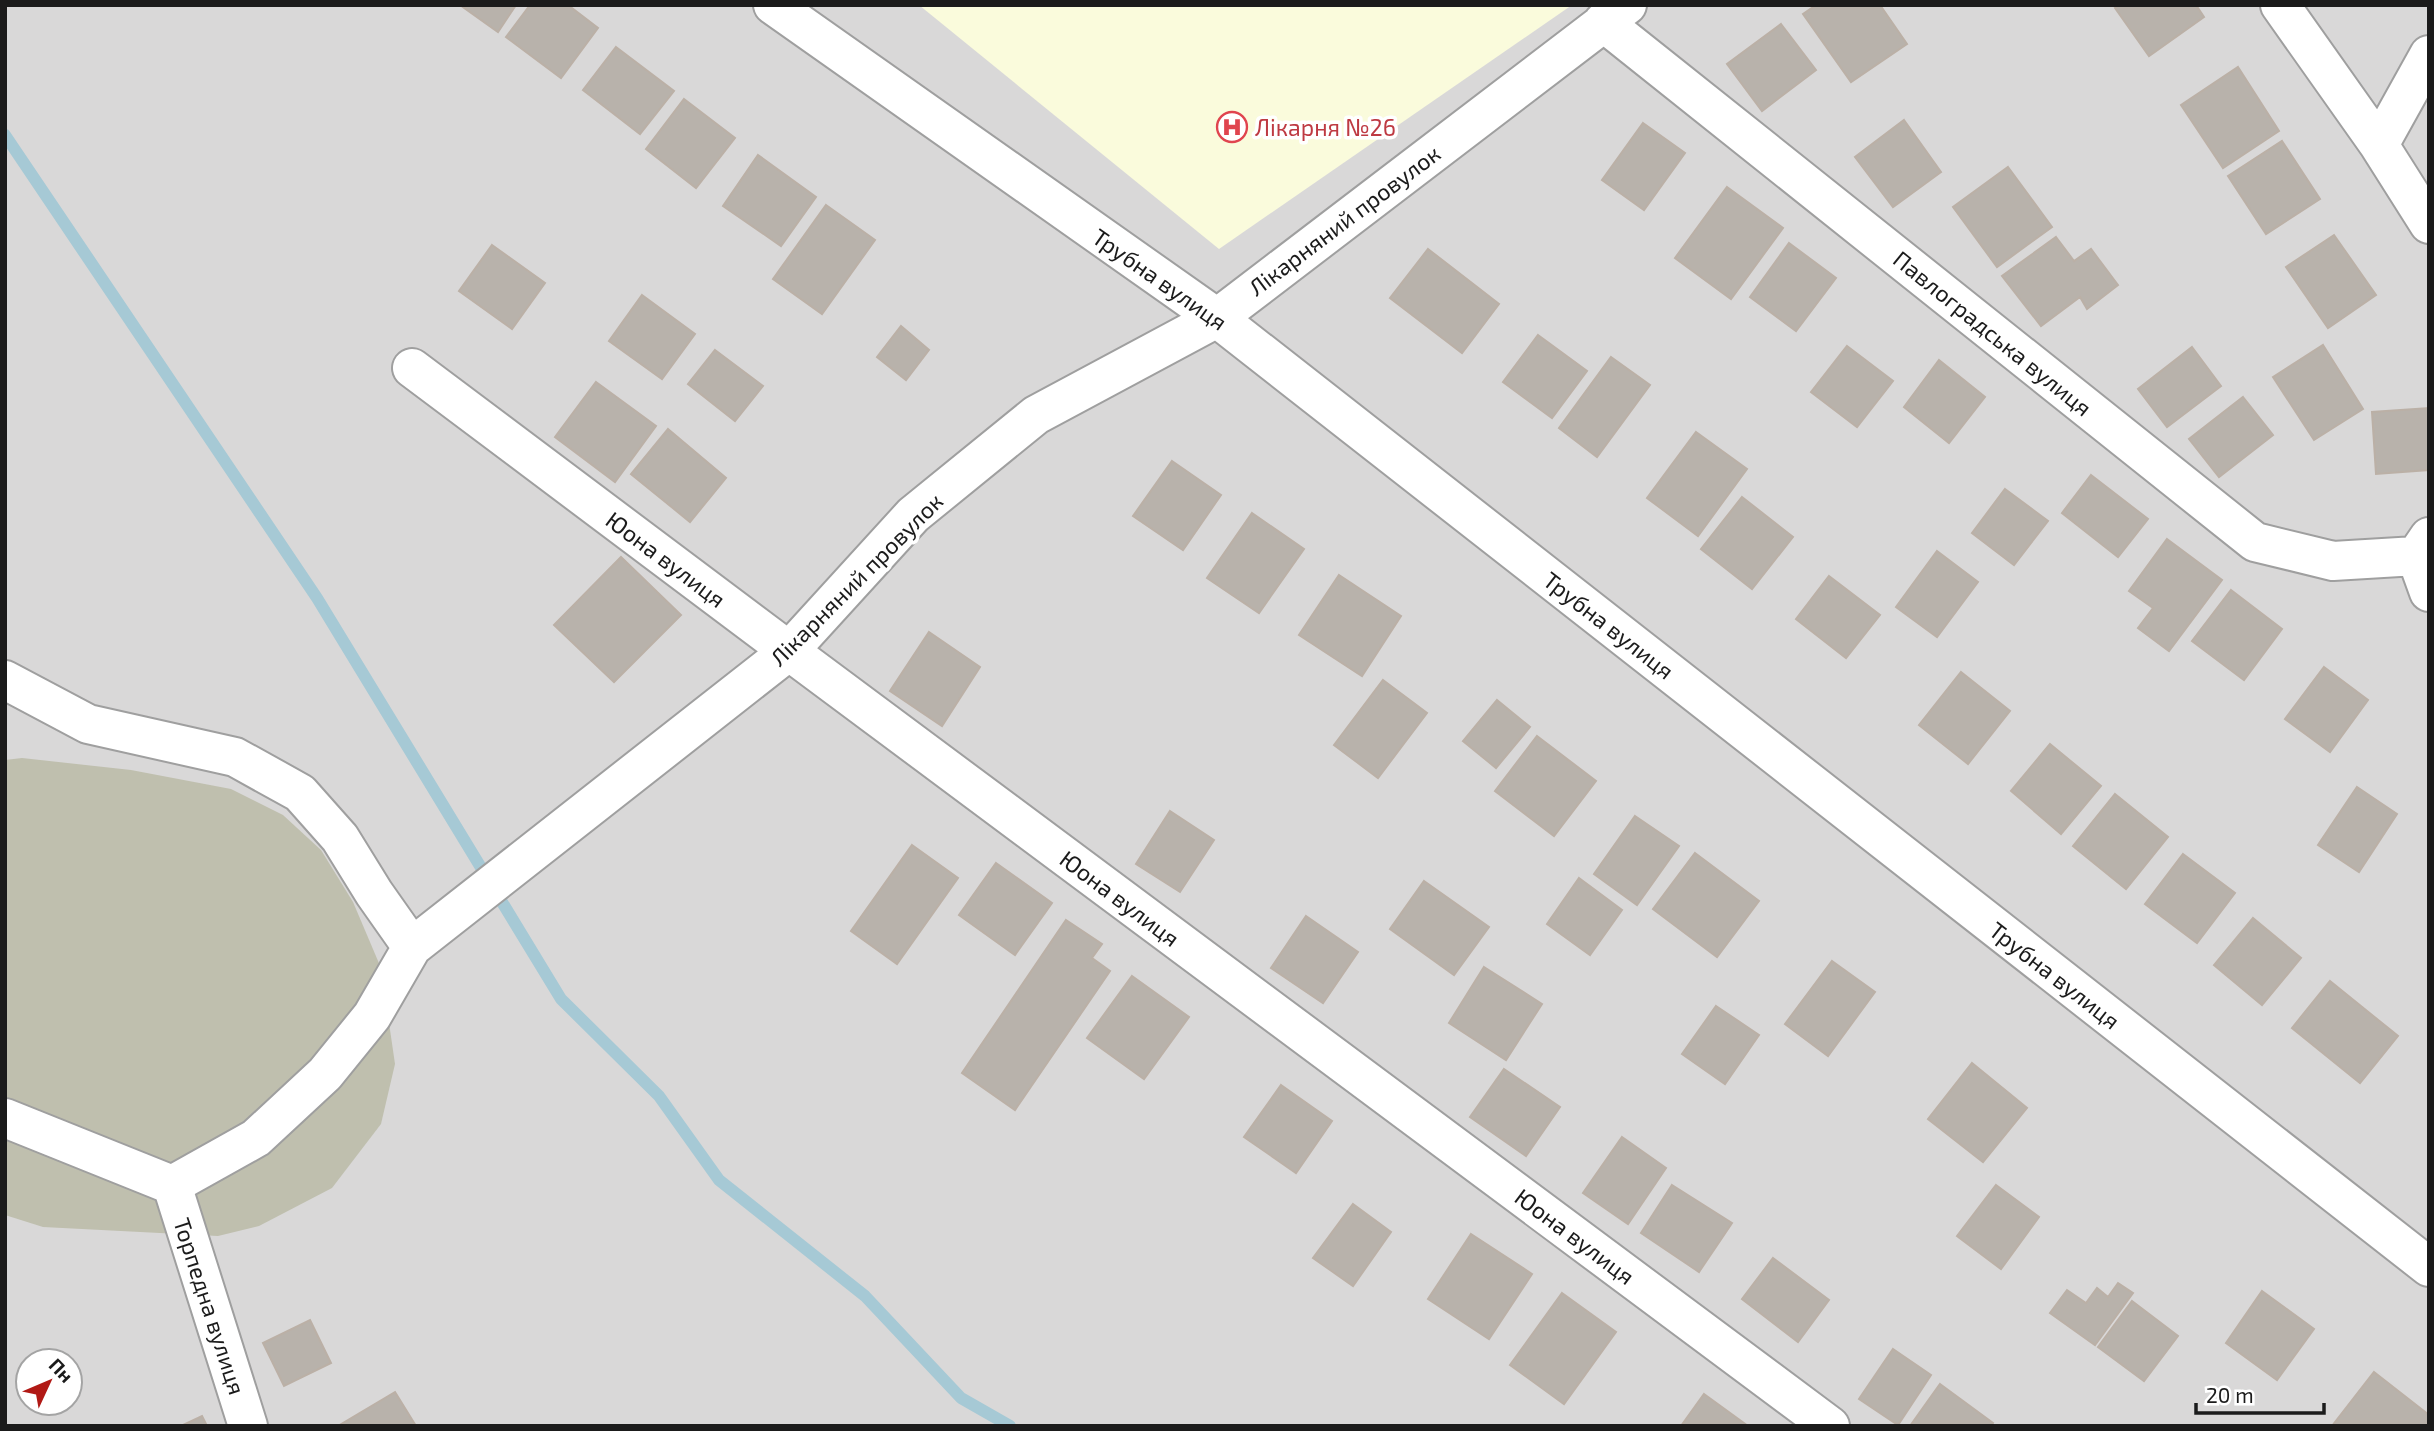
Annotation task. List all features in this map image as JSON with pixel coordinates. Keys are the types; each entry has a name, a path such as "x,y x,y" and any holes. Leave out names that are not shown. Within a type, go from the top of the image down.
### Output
{"street":[{"name":"Трубна вулиця","path":"773,5 1217,318 2428,1263"},
{"path":"2280,5 2379,145 2429,224"},
{"name":"Лікарняний провулок","path":"172,1185 256,1138 325,1074 372,1016 412,947 789,651 913,515 1037,415 1217,318 1615,14"},
{"name":"Павлоградська вулиця","path":"1615,14 2255,542 2333,561 2422,547"},
{"path":"2379,145 2429,55"},
{"name":"Юона вулиця","path":"412,368 1830,1426"},
{"path":"2422,547 2429,592"},
{"path":"5,680 88,724 235,757 300,793 340,838 412,947"},
{"path":"5,1118 172,1185"},
{"name":"Торпедна вулиця","path":"172,1185 248,1426"}],"shaded area":[{"path":"5,5 2429,5 2429,1426 5,1426"},
{"name":"Лікарня №26","path":"919,5 1572,5 1219,249"},
{"path":"22,758 131,770 231,789 283,815 321,850 353,902 381,968 395,1064 381,1124 332,1188 259,1226 218,1236 43,1227 5,1215 5,760"}],"building":[{"path":"460,5 516,5 498,32"},
{"path":"530,5 568,5 598,28 561,78 506,37"},
{"path":"1816,5 1880,5 1907,44 1851,82 1803,14"},
{"path":"2119,5 2196,5 2204,17 2149,56 2115,8"},
{"path":"1781,24 1816,70 1762,111 1727,64"},
{"path":"616,47 674,91 640,134 583,90"},
{"path":"2238,67 2279,131 2223,168 2181,105"},
{"path":"684,99 735,138 696,188 646,149"},
{"path":"1904,120 1941,172 1893,207 1855,157"},
{"path":"1643,123 1685,153 1644,210 1602,180"},
{"path":"2282,141 2320,199 2266,234 2228,176"},
{"path":"758,155 816,197 781,246 723,206"},
{"path":"2008,167 2052,227 1997,267 1953,207"},
{"path":"1727,187 1783,228 1731,299 1675,258"},
{"path":"826,205 875,240 822,314 773,279"},
{"path":"2334,235 2376,295 2328,328 2286,267"},
{"path":"2056,237 2074,261 2091,249 2118,285 2087,309 2080,297 2041,326 2002,276"},
{"path":"1789,243 1836,278 1796,331 1750,297"},
{"path":"492,245 545,283 512,329 459,291"},
{"path":"1428,249 1499,304 1462,353 1390,298"},
{"path":"642,295 695,334 662,379 609,341"},
{"path":"901,326 929,350 906,380 877,357"},
{"path":"1538,335 1587,371 1552,418 1503,382"},
{"path":"2323,345 2363,409 2314,440 2273,377"},
{"path":"1847,346 1893,381 1857,427 1811,392"},
{"path":"2192,347 2221,386 2167,427 2138,389"},
{"path":"715,350 763,386 735,421 688,384"},
{"path":"1611,357 1650,385 1597,457 1559,428"},
{"path":"1939,360 1985,397 1949,443 1904,407"},
{"path":"596,382 656,426 615,482 555,437"},
{"path":"2243,397 2273,435 2219,477 2189,439"},
{"path":"2429,408 2429,470 2376,474 2372,412"},
{"path":"668,429 726,478 690,522 631,474"},
{"path":"1696,432 1747,469 1698,536 1647,498"},
{"path":"1172,461 1221,495 1183,550 1133,516"},
{"path":"2091,475 2148,519 2118,557 2062,513"},
{"path":"2005,489 2048,521 2014,565 1972,533"},
{"path":"1742,497 1793,537 1752,589 1701,549"},
{"path":"1252,513 1304,549 1259,613 1207,578"},
{"path":"2167,539 2222,580 2169,651 2138,628 2153,608 2129,591"},
{"path":"1937,551 1978,582 1937,637 1896,607"},
{"path":"621,557 681,615 614,682 554,625"},
{"path":"1339,575 1401,616 1362,676 1299,635"},
{"path":"1829,576 1880,615 1846,658 1796,619"},
{"path":"2231,590 2282,629 2244,680 2192,641"},
{"path":"929,632 980,667 942,726 890,691"},
{"path":"2324,667 2368,700 2330,752 2285,719"},
{"path":"1961,672 2010,711 1968,764 1919,725"},
{"path":"1383,680 1427,713 1378,778 1334,745"},
{"path":"1497,700 1530,727 1496,768 1463,741"},
{"path":"1537,736 1596,781 1554,836 1495,791"},
{"path":"2050,744 2101,786 2061,834 2011,791"},
{"path":"2357,787 2397,814 2359,872 2318,845"},
{"path":"2115,794 2168,837 2126,889 2073,846"},
{"path":"1170,811 1214,840 1180,892 1136,864"},
{"path":"1635,816 1679,846 1637,905 1594,874"},
{"path":"912,845 958,878 897,964 851,931"},
{"path":"1695,853 1759,901 1717,957 1653,909"},
{"path":"2183,854 2235,893 2197,943 2145,904"},
{"path":"996,863 1052,903 1015,955 959,915"},
{"path":"1579,878 1622,910 1590,955 1547,924"},
{"path":"1424,881 1489,927 1454,975 1390,929"},
{"path":"1306,916 1358,952 1323,1003 1271,968"},
{"path":"2253,918 2301,958 2262,1005 2214,965"},
{"path":"1066,920 1102,944 1092,958 1110,971 1015,1110 962,1073"},
{"path":"1832,961 1875,992 1828,1056 1785,1024"},
{"path":"1484,967 1542,1004 1506,1060 1449,1023"},
{"path":"1132,976 1189,1017 1144,1079 1087,1038"},
{"path":"2330,981 2398,1036 2360,1083 2292,1028"},
{"path":"1716,1006 1759,1035 1725,1084 1682,1054"},
{"path":"1972,1063 2027,1108 1983,1162 1928,1119"},
{"path":"1504,1069 1560,1107 1526,1156 1470,1117"},
{"path":"1281,1085 1332,1121 1296,1173 1244,1137"},
{"path":"1622,1137 1666,1168 1628,1224 1583,1193"},
{"path":"1672,1185 1732,1223 1699,1272 1641,1233"},
{"path":"1996,1185 2039,1217 2001,1269 1957,1236"},
{"path":"1353,1204 1391,1232 1353,1286 1313,1258"},
{"path":"1471,1234 1532,1274 1489,1339 1428,1299"},
{"path":"1773,1258 1829,1300 1798,1342 1742,1299"},
{"path":"2118,1283 2133,1293 2095,1345 2050,1313 2067,1290 2086,1303 2097,1288 2108,1297"},
{"path":"2262,1291 2314,1329 2277,1380 2226,1343"},
{"path":"1562,1293 1616,1332 1564,1404 1510,1365"},
{"path":"2132,1301 2178,1336 2144,1381 2098,1347"},
{"path":"310,1320 331,1363 284,1386 263,1343"},
{"path":"1893,1349 1931,1375 1898,1425 1859,1399"},
{"path":"2374,1372 2429,1415 2429,1426 2332,1426"},
{"path":"1940,1384 1993,1423 1991,1426 1910,1426"},
{"path":"395,1392 416,1426 338,1426"},
{"path":"1704,1394 1748,1426 1681,1426"},
{"path":"202,1416 207,1426 181,1426"}],"waterway":[{"path":"5,135 317,598 561,999 659,1096 719,1180 865,1296 961,1398 1010,1426"}],"place":[{"name":"Лікарня №26","path":"1232,127"}]}
